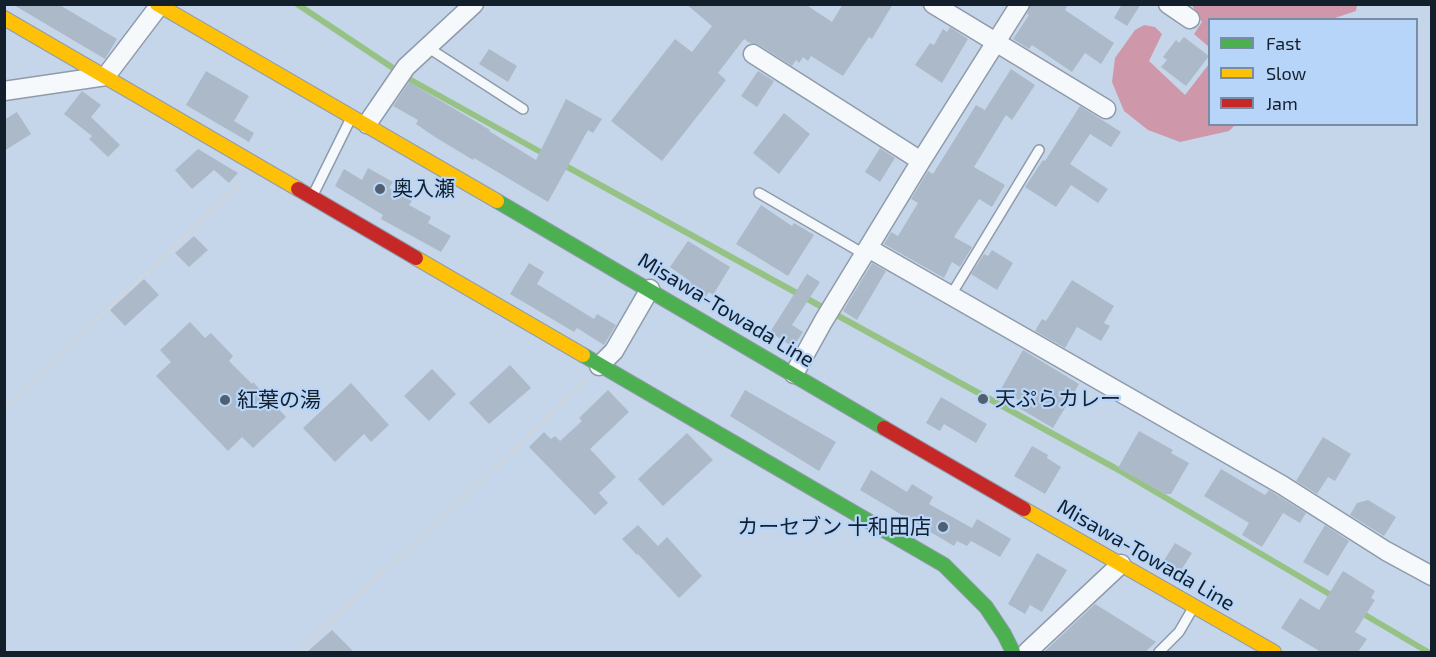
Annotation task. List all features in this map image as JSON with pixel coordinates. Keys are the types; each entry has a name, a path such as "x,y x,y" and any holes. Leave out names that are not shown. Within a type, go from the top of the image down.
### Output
{"main road":[{"name":"Misawa-Towada Line","path":"158,5 650,289 918,448 1274,652"},
{"path":"4,18 944,565 986,607 1013,652"}],"street":[{"path":"359,120 405,67 474,4"},
{"path":"933,4 1106,109"},
{"path":"794,374 866,251 1020,4"},
{"path":"1168,4 1190,19"},
{"path":"4,91 106,76 158,5"},
{"path":"753,54 921,161"},
{"path":"866,251 951,295 1282,485 1386,551 1431,576"},
{"path":"599,366 614,351 650,289"},
{"path":"1027,652 1121,564"}],"lane":[{"path":"427,47 523,109"},
{"path":"312,197 359,120"},
{"path":"951,295 1039,150"},
{"path":"759,193 866,251"},
{"path":"1159,652 1179,632 1194,606"}],"path":[{"path":"4,408 259,165"},
{"path":"298,652 482,480 599,366"}],"shaded area":[{"path":"1194,4 1357,5 1356,11 1335,18 1208,18 1208,46 1194,34 1202,22 1193,7"},
{"path":"1144,25 1155,27 1162,34 1149,61 1185,95 1208,65 1208,126 1234,126 1229,131 1180,142 1148,130 1124,111 1112,82 1115,58 1135,30"}],"building":[{"path":"12,4 58,4 117,39 105,59"},
{"path":"686,4 805,4 832,22 843,4 893,4 872,39 869,37 843,76 811,56 808,61 803,57 799,63 796,60 792,66 759,45 744,39 718,73 726,80 662,161 611,121 675,39 692,52 712,26"},
{"path":"1031,4 1068,4 1065,10 1114,43 1101,64 1085,53 1072,72 1032,45 1029,49 1013,39 1029,15 1027,14"},
{"path":"1122,4 1141,4 1127,26 1114,18"},
{"path":"950,27 968,39 942,83 915,65 930,43 934,45 943,29 947,32"},
{"path":"1184,37 1208,55 1186,86 1161,67 1167,60 1163,57 1176,40 1179,43"},
{"path":"489,49 517,66 508,82 479,64"},
{"path":"1011,69 1035,85 1012,120 1006,115 974,167 1005,185 992,207 979,199 954,237 972,247 960,267 952,262 944,278 884,244 891,232 898,236 918,203 911,199 928,171 933,174 976,105 985,110"},
{"path":"206,71 249,96 234,121 254,133 249,142 186,105"},
{"path":"758,71 774,81 757,107 741,96"},
{"path":"409,82 536,160 566,99 602,119 593,133 588,130 548,202 435,137 416,124 418,120 393,106"},
{"path":"82,91 101,105 91,117 120,145 108,157 89,139 92,136 64,114"},
{"path":"1080,106 1121,132 1111,147 1090,134 1070,164 1108,189 1098,203 1071,185 1056,207 1025,187 1043,160 1045,161"},
{"path":"17,112 31,134 4,151 4,120"},
{"path":"784,113 810,134 779,174 753,153"},
{"path":"880,148 895,158 880,182 865,172"},
{"path":"198,149 238,173 229,183 214,170 192,189 175,170"},
{"path":"368,168 393,182 389,188 412,201 409,205 431,217 428,223 451,236 441,252 381,219 383,215 335,186 344,169 362,180"},
{"path":"761,205 792,226 794,223 814,235 788,276 736,244"},
{"path":"194,236 208,250 189,267 175,253"},
{"path":"688,241 730,267 713,295 709,292 705,297 688,287 691,282 670,267"},
{"path":"992,250 1013,263 997,290 971,274 984,254 988,256"},
{"path":"529,263 544,272 537,284 594,319 597,314 616,325 604,345 577,328 574,332 510,294"},
{"path":"872,263 886,271 857,320 843,311"},
{"path":"807,274 820,282 792,325 803,332 793,347 770,332"},
{"path":"144,279 159,295 125,326 110,310"},
{"path":"1072,280 1114,306 1104,323 1110,326 1101,341 1077,327 1065,348 1035,331 1042,319 1046,321"},
{"name":"紅葉の湯","path":"190,322 205,338 211,333 233,356 229,361 252,384 253,382 286,417 253,448 242,437 228,451 156,376 171,362 160,350"},
{"path":"1023,350 1079,384 1053,428 1019,408 1022,402 1001,389"},
{"path":"510,365 531,388 489,424 469,403"},
{"path":"432,369 456,394 429,421 404,396"},
{"path":"351,383 389,425 371,442 364,434 335,462 303,428"},
{"path":"608,390 629,412 590,449 616,477 599,493 608,503 595,515 529,447 544,432 551,439 555,436 560,441 582,421 579,418"},
{"path":"745,390 836,442 819,471 730,416"},
{"path":"941,397 987,424 976,443 944,424 940,431 926,423"},
{"path":"1139,431 1173,450 1171,453 1189,463 1171,494 1165,494 1118,468"},
{"path":"687,433 713,460 663,506 638,479"},
{"path":"1323,437 1351,454 1335,481 1328,477 1317,494 1296,481"},
{"path":"1032,446 1048,455 1047,458 1061,467 1045,494 1014,476"},
{"path":"1221,469 1265,495 1269,490 1306,513 1300,523 1283,513 1262,547 1242,535 1249,523 1204,496"},
{"path":"871,470 907,492 912,484 933,497 929,504 972,528 977,519 1011,539 1000,557 971,541 967,546 957,541 954,546 860,490"},
{"path":"1368,500 1396,517 1384,536 1350,515 1357,503"},
{"path":"638,525 658,546 667,537 702,576 679,598 622,539"},
{"path":"1325,525 1349,541 1328,576 1303,562"},
{"path":"1175,543 1192,553 1180,572 1163,562"},
{"path":"1037,553 1067,570 1042,612 1030,605 1025,614 1008,604"},
{"path":"1343,571 1375,591 1371,598 1375,600 1355,632 1367,639 1358,652 1321,652 1281,628 1300,598 1319,610"},
{"path":"1095,604 1156,642 1145,652 1044,652"},
{"path":"332,630 354,652 307,652"}],"waterway":[{"path":"297,4 411,80 546,155"},
{"path":"562,164 1115,468 1336,598"},
{"path":"1360,612 1428,652"}],"traffic: fast":[{"path":"497,201 884,428"},
{"path":"583,355 944,565 986,607 1013,652"}],"traffic: slow":[{"path":"157,4 497,201"},
{"path":"4,18 298,189"},
{"path":"416,258 583,355"},
{"path":"1024,509 1274,652"}],"traffic: jam":[{"path":"298,189 416,258"},
{"path":"884,428 1024,509"}],"place":[{"name":"奥入瀬","path":"380,189"},
{"name":"天ぷらカレー","path":"983,399"},
{"name":"紅葉の湯","path":"225,400"},
{"name":"カーセブン 十和田店","path":"943,527"}]}
